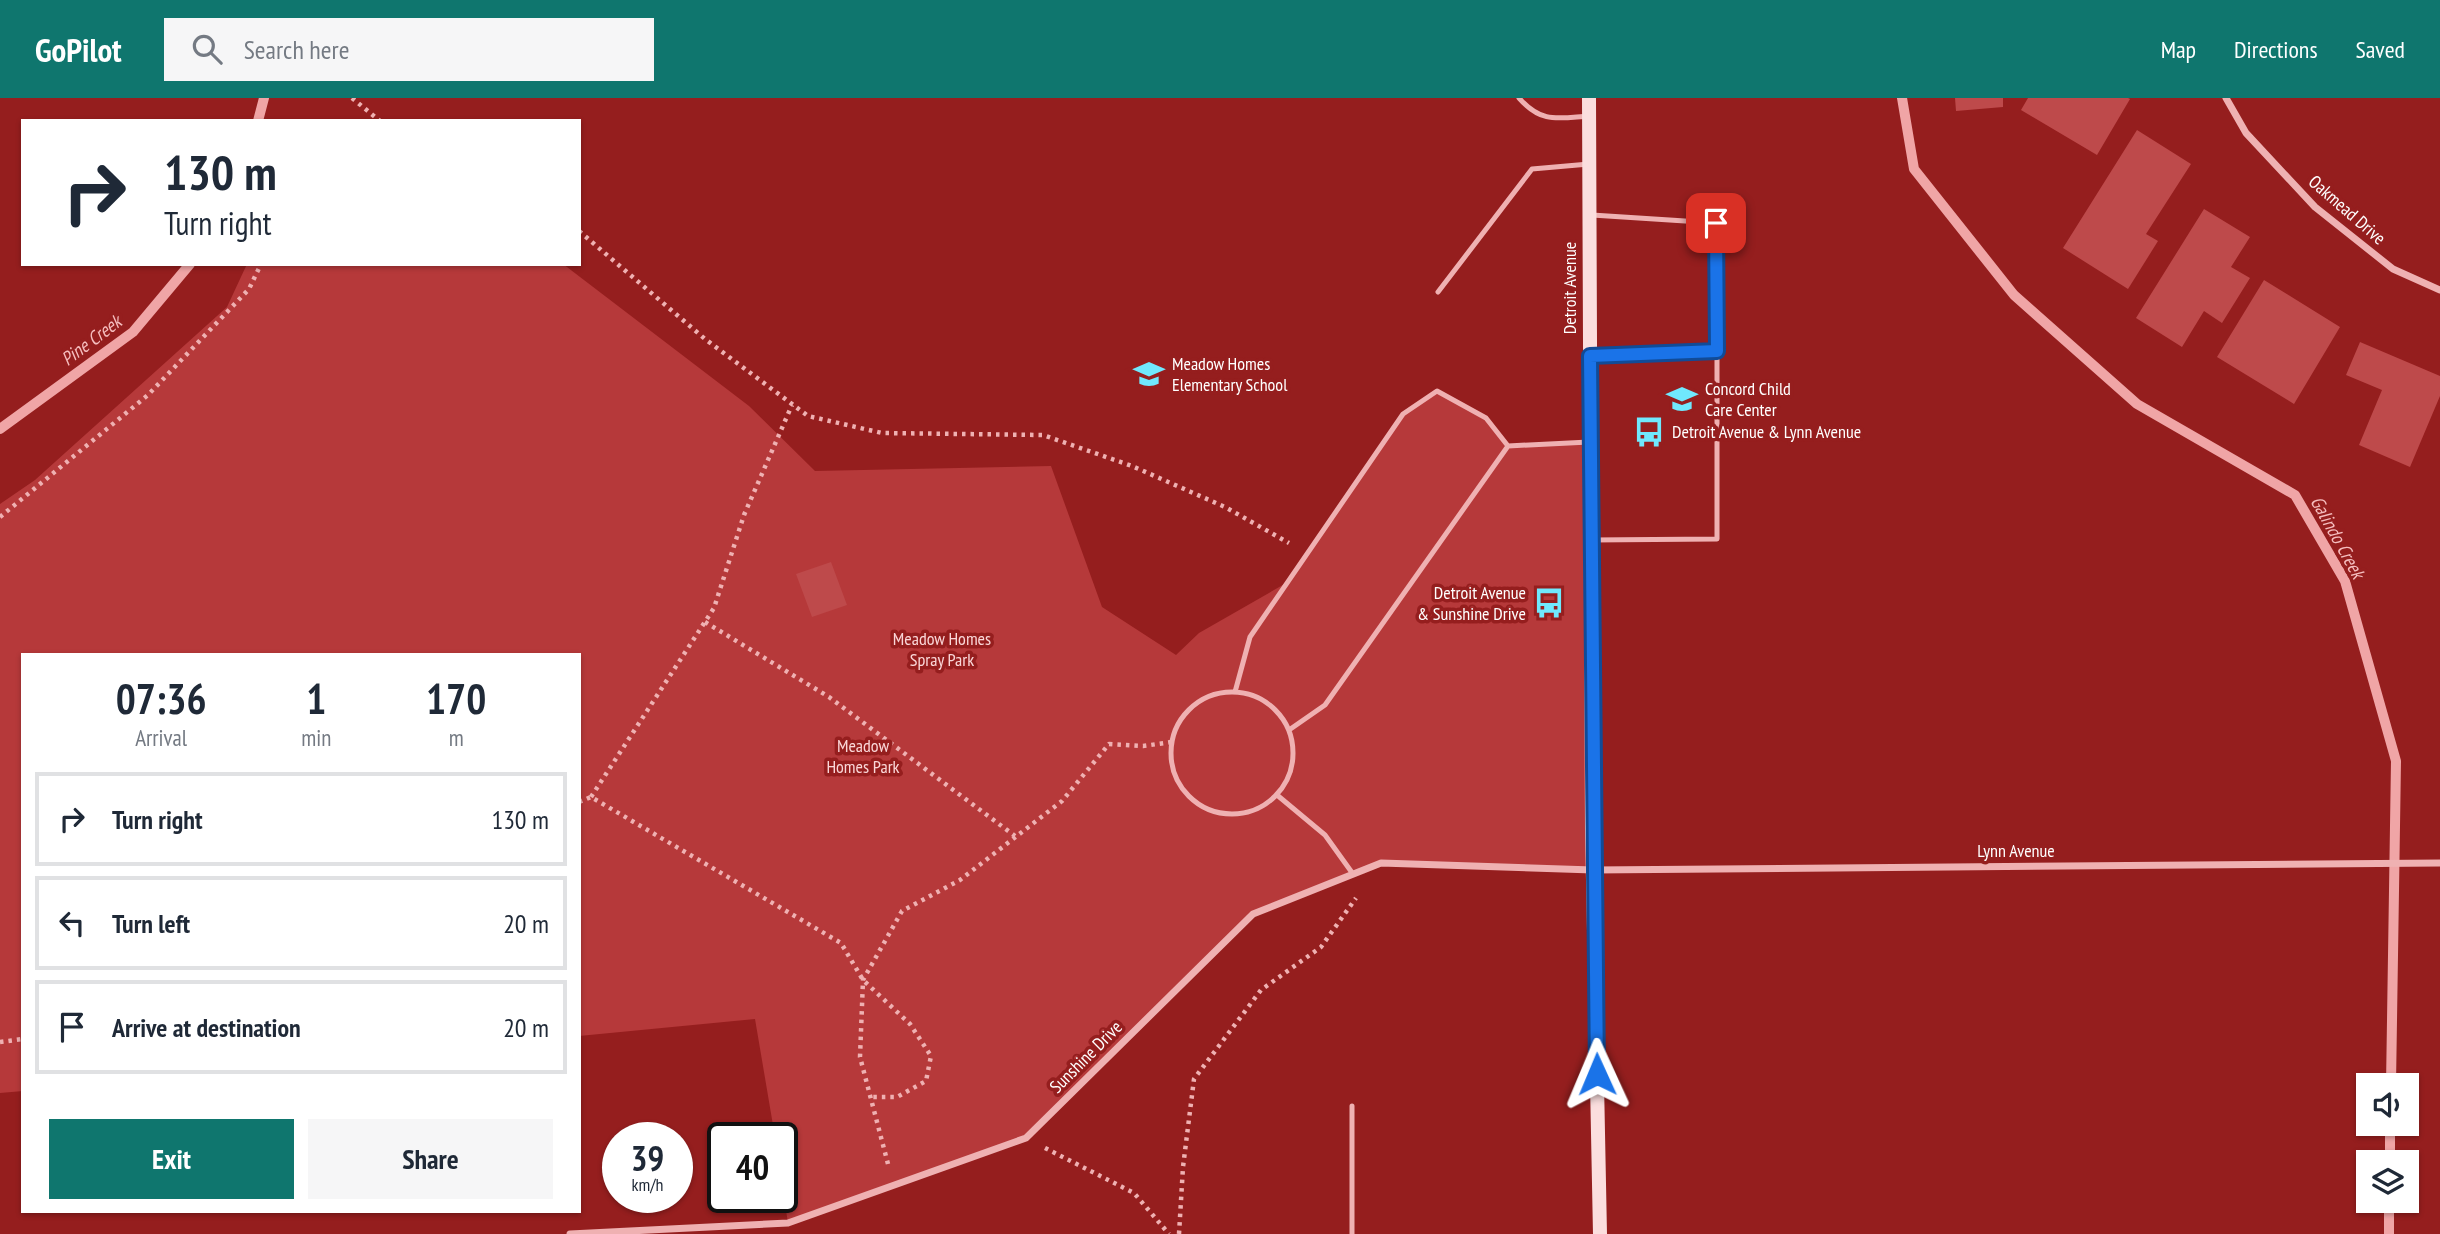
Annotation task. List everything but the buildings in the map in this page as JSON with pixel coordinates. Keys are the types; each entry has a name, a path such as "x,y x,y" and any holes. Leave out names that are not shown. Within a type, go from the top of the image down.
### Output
{"street":[{"name":"Detroit Avenue","path":"1589,98 1593,870 1600,1234"},
{"name":"Oakmead Drive","path":"2226,98 2246,133 2315,208 2393,269 2440,290"},
{"name":"Sunshine Drive","path":"570,1234 788,1223 1026,1138 1253,914 1381,863 1593,870"},
{"name":"Lynn Avenue","path":"1593,870 2440,863"}],"lane":[{"path":"1519,98 1548,119 1589,116"},
{"path":"1438,292 1532,169 1589,164"},
{"path":"1589,215 1716,223 1717,351 1717,539 1591,541"},
{"path":"1590,356 1717,351"},
{"path":"1235,692 1250,637 1404,414 1437,391 1486,418 1508,446"},
{"path":"1508,446 1590,442"},
{"path":"1289,730 1325,705 1508,446"},
{"path":"1235,692 1252,695 1267,703 1289,730 1293,764 1287,781 1277,795 1248,813 1230,814 1205,807 1185,792 1176,776 1171,759 1177,725 1187,711 1217,694 1235,692"},
{"path":"1277,795 1325,835 1353,874"},
{"path":"1352,1106 1352,1234"}],"path":[{"path":"352,98 378,119"},
{"path":"581,233 705,339 808,416 882,433 1043,435 1132,467 1225,507 1308,553"},
{"path":"0,517 148,395 249,289 260,266"},
{"path":"581,801 591,797 714,608 744,515 793,405"},
{"path":"705,622 830,697 1016,836"},
{"path":"893,1186 860,1057 863,980 902,911 960,880 1062,801 1109,744 1143,746 1172,742"},
{"path":"591,797 841,943 863,980 911,1024 931,1056 926,1081 897,1097 871,1097"},
{"path":"1179,1234 1194,1079 1261,990 1321,947 1381,863"},
{"path":"0,1042 21,1039"},
{"path":"1026,1138 1133,1194 1169,1234"}],"green space":[{"name":"Meadow Homes Park","path":"246,266 566,266 749,406 815,471 1051,466 1102,607 1176,655 1199,633 1288,582 1403,414 1437,391 1486,418 1509,444 1590,442 1593,870 1381,863 1253,914 1026,1138 788,1223 786,1213 798,1213 798,1122 772,1122 755,1019 581,1036 581,653 21,653 21,1091 0,1093 0,504 35,480 227,307"}],"waterway":[{"name":"Pine Creek","path":"259,119 264,98"},
{"name":"Galindo Creek","path":"1902,98 1914,169 2014,295 2137,404 2295,495 2345,581 2396,761 2391,1073"},
{"name":"Pine Creek","path":"0,429 133,332 188,266"},
{"name":"Galindo Creek","path":"2390,1136 2390,1150"},
{"name":"Galindo Creek","path":"2389,1213 2389,1234"}],"place":[{"name":"Meadow Homes Elementary School","path":"1149,374"},
{"name":"Concord Child Care Center","path":"1682,399"},
{"name":"Detroit Avenue & Lynn Avenue","path":"1649,432"},
{"name":"Detroit Avenue & Sunshine Drive","path":"1549,603"}],"route":[{"path":"1597,1074 1592,829 1590,356 1717,351 1716,223"}],"park label":[{"name":"Meadow Homes Spray Park","path":"942,649"}]}
